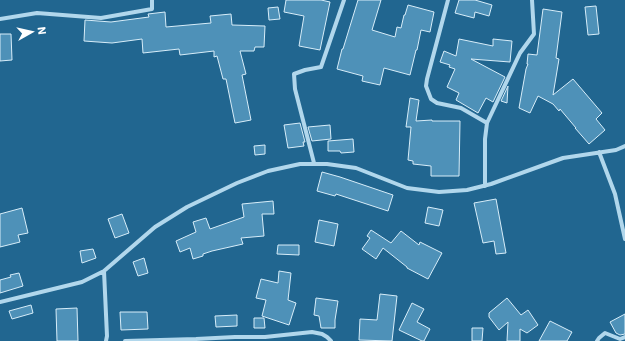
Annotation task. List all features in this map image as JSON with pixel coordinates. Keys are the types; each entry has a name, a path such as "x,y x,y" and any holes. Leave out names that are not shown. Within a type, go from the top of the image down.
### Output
{"street":[{"path":"0,19 37,13 101,18 152,9 152,0"},
{"path":"314,163 295,88 294,74 321,67 344,0"},
{"path":"448,0 426,86 431,99 437,103 461,108 487,123"},
{"path":"485,186 485,139 487,123 520,52 534,34 532,0"},
{"path":"0,302 82,282 104,271 155,227 187,206 237,183 268,171 300,164 327,164 356,168 407,188 439,192 467,190 485,186 562,158 616,150 625,146"},
{"path":"599,152 615,194 625,239"},
{"path":"104,271 106,341"},
{"path":"125,341 265,337 312,332 322,334 328,337 331,341"},
{"path":"597,341 605,333 620,339 625,338"}],"building":[{"path":"286,0 321,0 330,2 320,50 299,46 304,16 284,12"},
{"path":"358,0 381,0 372,30 395,37 397,27 401,28 408,5 434,12 430,32 421,30 410,75 384,68 380,85 362,81 363,76 337,69"},
{"path":"459,0 475,0 492,5 489,16 475,12 474,18 455,13"},
{"path":"596,6 599,34 588,35 585,7"},
{"path":"278,7 280,19 269,20 268,8"},
{"path":"543,9 562,12 556,58 559,59 553,95 573,79 602,113 596,119 605,130 589,144 560,109 559,111 553,104 538,96 530,113 519,108 528,64 528,54 537,55"},
{"path":"165,12 166,27 211,23 210,16 231,14 232,25 265,26 264,47 255,47 254,51 240,51 246,74 242,75 251,120 235,123 226,79 223,79 217,56 214,57 214,51 180,55 179,49 143,53 142,39 112,43 84,41 85,20 111,22 149,17 148,14"},
{"path":"0,34 11,34 12,60 0,61"},
{"path":"459,39 493,46 493,39 512,41 510,62 471,59 505,77 493,102 486,98 478,113 456,100 459,93 447,87 455,69 449,67 450,65 440,62 444,51 456,56"},
{"path":"508,86 507,103 501,101"},
{"path":"410,98 419,100 416,121 460,121 459,176 431,176 431,166 413,164 413,161 408,160 411,127 406,127"},
{"path":"300,123 305,142 303,142 304,146 288,148 284,125"},
{"path":"330,125 331,139 312,141 308,127"},
{"path":"353,139 354,152 341,153 340,151 328,151 328,141"},
{"path":"265,145 265,154 255,155 254,146"},
{"path":"322,172 393,195 388,211 336,194 335,196 317,191"},
{"path":"496,199 506,253 496,254 494,241 483,243 474,203"},
{"path":"273,201 274,214 262,214 264,236 241,238 243,244 212,251 193,259 190,248 180,252 176,241 196,232 193,222 206,218 210,229 244,217 242,204"},
{"path":"428,207 443,210 439,226 425,223"},
{"path":"22,208 28,233 18,235 20,242 0,247 0,214"},
{"path":"122,214 129,233 115,238 108,219"},
{"path":"319,220 338,224 334,246 315,242"},
{"path":"371,230 391,243 401,231 419,245 420,242 442,253 428,279 407,268 383,248 376,259 362,249 370,238 367,236"},
{"path":"278,245 299,245 299,255 277,254"},
{"path":"93,249 96,258 82,263 80,251"},
{"path":"144,258 148,273 138,276 133,262"},
{"path":"279,271 291,273 288,300 296,303 289,325 262,316 266,300 256,298 261,279 278,283"},
{"path":"19,273 23,286 0,293 0,280 11,277 10,275"},
{"path":"380,294 397,296 392,341 359,340 360,319 377,320"},
{"path":"316,298 338,301 335,328 321,328 319,316 314,315"},
{"path":"507,298 521,315 528,310 538,325 527,333 520,329 520,341 507,341 508,322 499,330 489,317 489,313"},
{"path":"412,303 424,309 417,322 430,329 424,341 399,330"},
{"path":"31,305 33,313 12,319 9,311"},
{"path":"77,308 78,341 57,341 56,309"},
{"path":"120,312 147,312 148,329 121,330"},
{"path":"625,314 625,334 620,335 616,333 610,322"},
{"path":"237,315 237,326 216,327 215,316"},
{"path":"254,318 264,318 265,328 254,328"},
{"path":"550,321 572,332 567,341 539,341"},
{"path":"472,328 483,328 482,341 472,341"}]}
